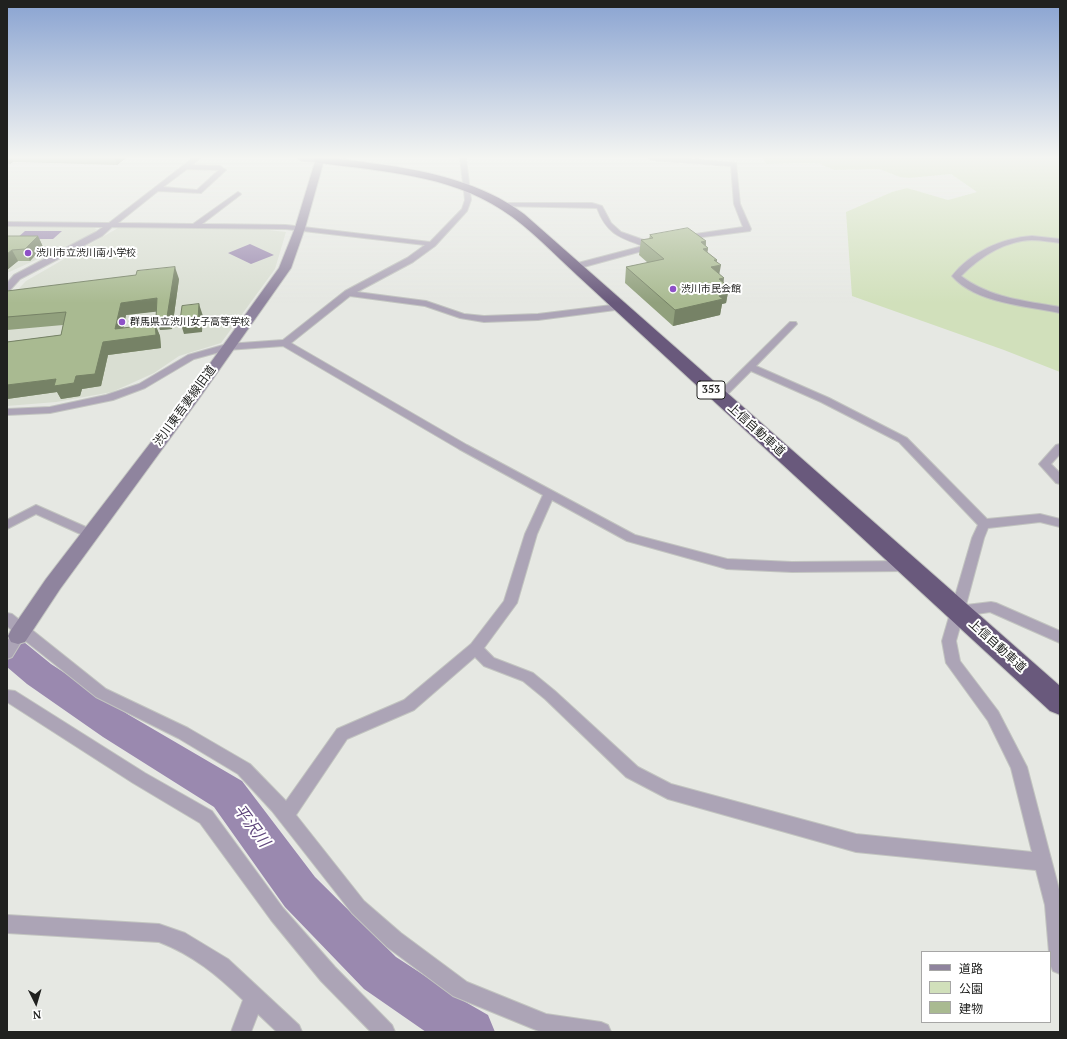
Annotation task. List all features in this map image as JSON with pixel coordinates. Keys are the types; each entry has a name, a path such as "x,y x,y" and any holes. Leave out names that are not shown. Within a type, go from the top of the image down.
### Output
{"highway":[{"name":"上信自動車道","path":"504,206 517,215 576,266 620,308 1060,703"}],"street":[{"path":"7,288 17,277 87,240 110,225 134,206"},
{"path":"195,226 221,206"},
{"name":"渋川東吾妻線旧道","path":"20,632 53,584 285,268 300,228 305,206"},
{"path":"7,412 50,410 109,398 142,386 191,356 227,348 284,343 348,293 410,260 432,244 464,210 465,206"},
{"path":"598,206 600,207 604,221 613,232 650,246"},
{"path":"677,239 747,229 738,206"},
{"path":"7,224 300,228 432,244"},
{"path":"1060,241 1032,238 996,246 963,269 956,276 964,282 1001,299 1060,310"},
{"path":"576,266 664,243"},
{"path":"348,293 426,304 463,316 484,319 538,317 620,308"},
{"path":"719,397 793,324"},
{"path":"284,343 463,447 549,495 631,538 727,564 792,567 909,566"},
{"path":"750,367 825,400 903,440 984,524"},
{"path":"1060,447 1045,464 1060,480"},
{"path":"286,815 342,734 409,705 476,648 510,603 531,534 549,495"},
{"path":"7,526 36,509 91,534"},
{"path":"984,524 1040,518 1060,523"},
{"path":"984,524 978,538 950,641 953,662 993,716 1019,767 1054,905 1060,964"},
{"path":"958,611 991,607 1060,638"},
{"path":"7,618 20,632 101,692 183,733 244,769 286,815 358,907 394,940 460,989 546,1024 601,1032"},
{"path":"7,652 20,632"},
{"path":"476,648 489,662 528,677 550,695 632,772 668,791 856,843 1043,862"},
{"path":"7,696 10,696 139,778 206,817 277,914 328,974 385,1032"},
{"path":"7,924 159,932 178,940 221,966 292,1032"},
{"path":"241,1032 254,996"}],"shaded area":[{"name":"渋川市立渋川南小学校","path":"7,227 92,227 97,229 93,234 7,273"},
{"name":"群馬県立渋川女子高等学校","path":"118,228 252,228 286,232 275,269 221,343 179,356 154,373 112,392 56,402 7,406 7,301 26,281"},
{"path":"25,231 62,231 53,239 16,239"},
{"path":"250,244 274,255 251,264 228,253"}],"green space":[{"path":"859,206 1060,206 1060,372 1004,350 852,296 846,212"}],"building":[{"name":"渋川市民会館","path":"688,228 706,241 701,242 708,248 703,249 721,265 711,267 724,278 719,279 729,287 717,290 724,295 719,296 723,299 675,310 626,267 664,259 641,240 653,238 650,235"},
{"path":"7,236 38,236 25,249 12,250 7,254"},
{"path":"175,267 167,317 156,318 157,298 121,303 115,329 155,324 156,335 103,342 95,374 76,376 74,383 54,386 56,379 7,385 7,342 61,335 66,312 7,317 7,291 136,275 137,271"},
{"path":"199,304 198,319 180,321 182,306"}],"waterway":[{"name":"平沢川","path":"7,647 39,674 116,726 228,794 300,892 380,973 445,1017 471,1032"}],"place":[{"name":"渋川市立渋川南小学校","path":"28,253"},
{"name":"渋川市民会館","path":"673,289"},
{"name":"群馬県立渋川女子高等学校","path":"122,322"}]}
